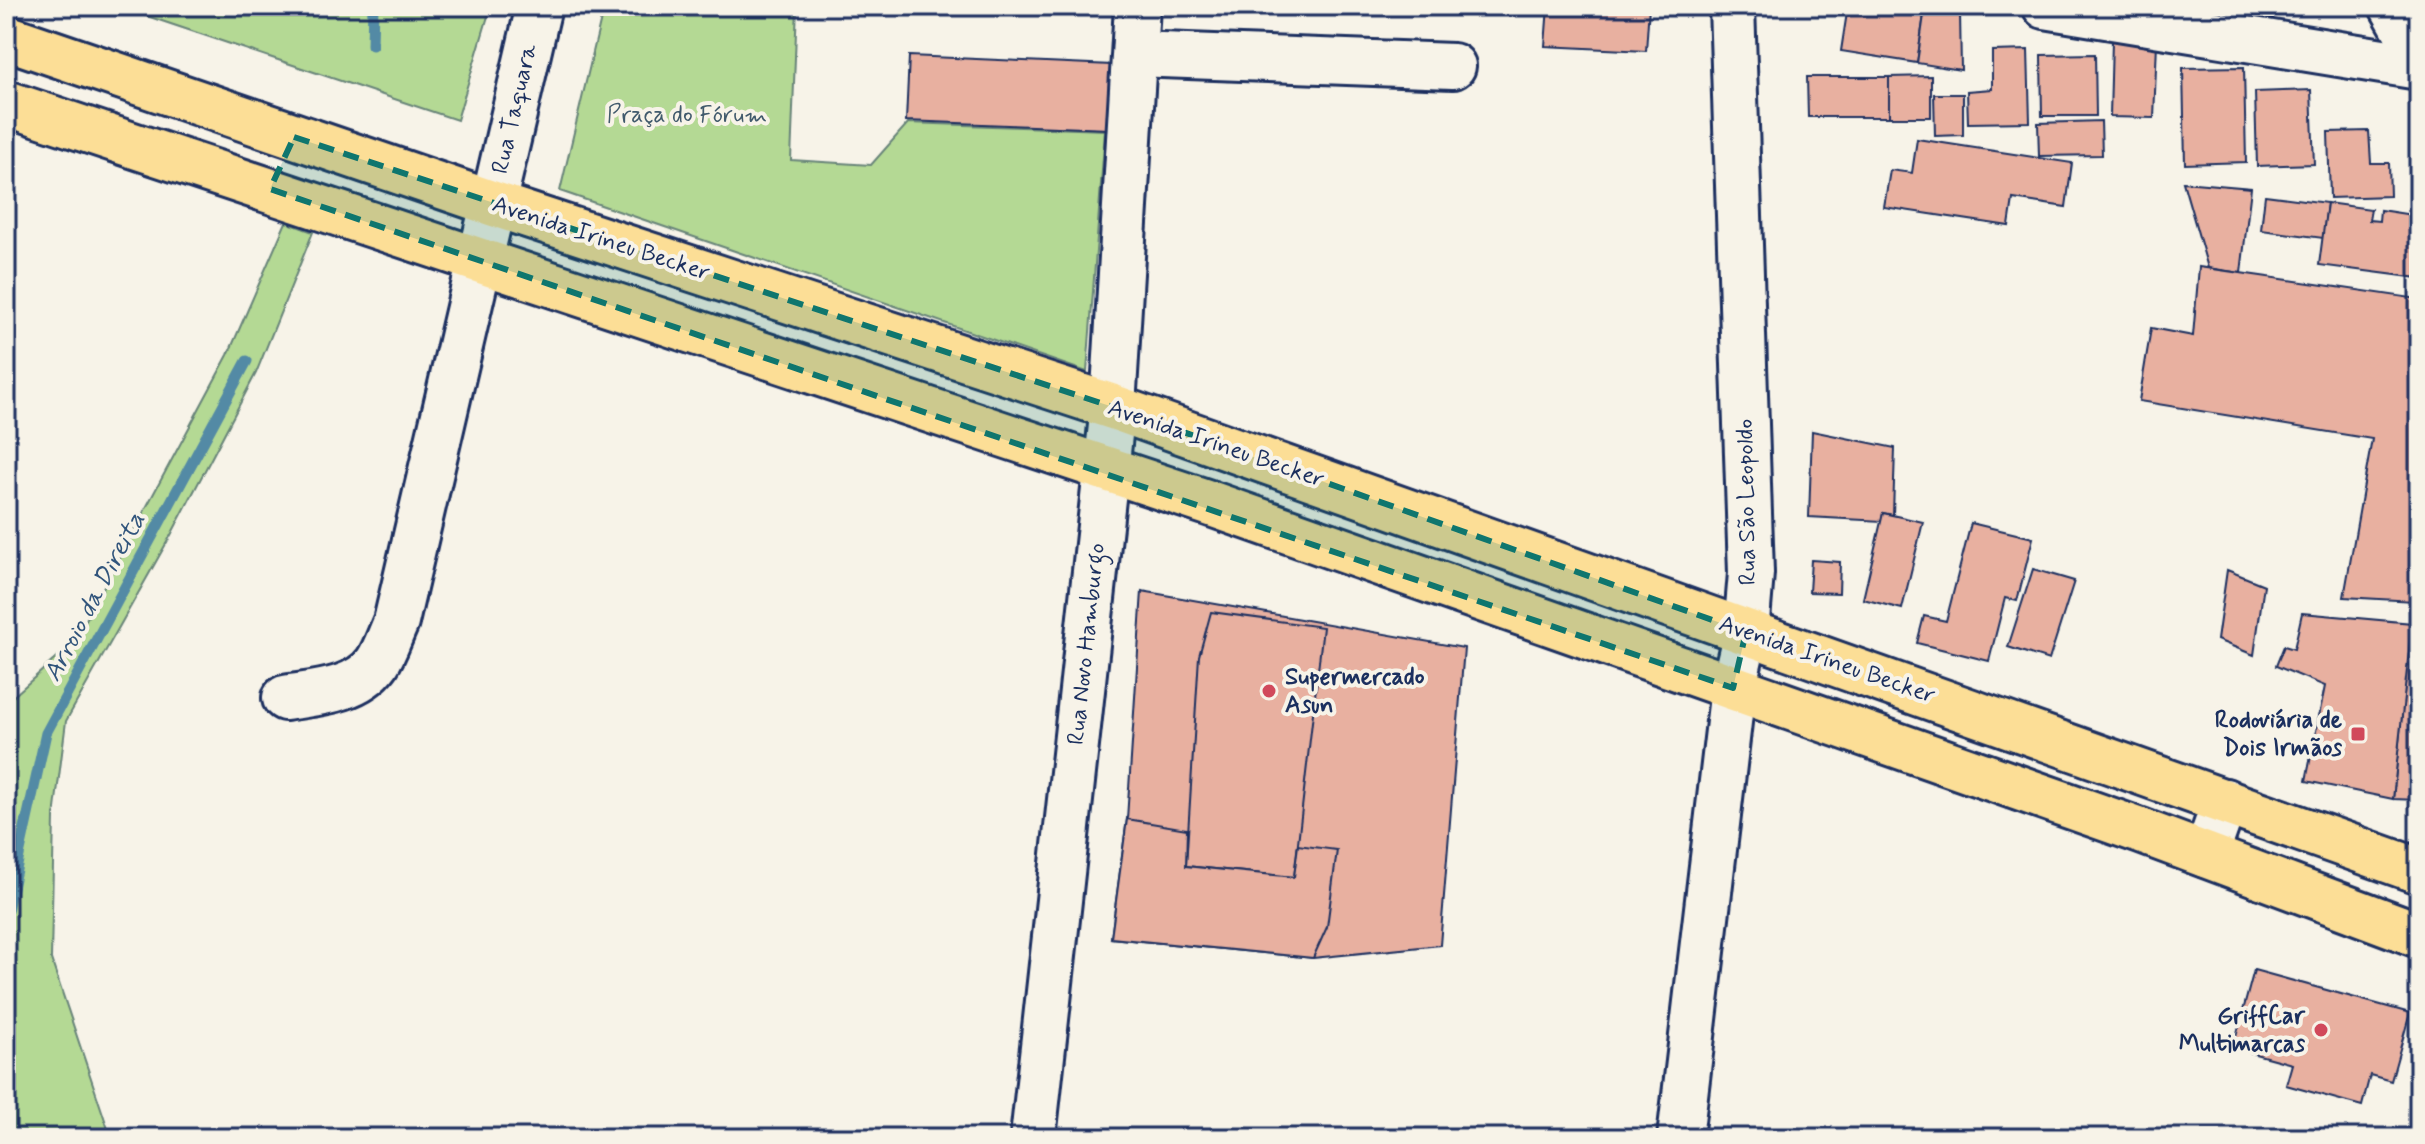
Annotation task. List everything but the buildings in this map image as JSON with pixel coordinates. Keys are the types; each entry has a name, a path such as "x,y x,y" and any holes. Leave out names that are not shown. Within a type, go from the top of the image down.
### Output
{"main road":[{"name":"Avenida Irineu Becker","path":"6,37 494,204 1113,407 2419,871"},
{"path":"6,103 1206,502 2206,855 2419,935"},
{"path":"270,189 294,137"}],"street":[{"name":"Rua Taquara","path":"285,698 338,689 360,679 377,663 390,636 482,259 539,6"},
{"name":"Rua Novo Hamburgo","path":"1033,1138 1113,407 1137,6"},
{"name":"Rua São Leopoldo","path":"1680,1138 1733,688 1746,632 1751,573 1732,6"},
{"path":"2045,6 2419,67"},
{"path":"2392,6 2419,54"},
{"path":"1135,54 1453,66"},
{"path":"2206,855 2225,801"}],"highlighted area":[{"path":"294,137 1113,407 1746,632 1733,688 270,189"}],"green space":[{"path":"117,6 491,6 457,120"},
{"name":"Praça do Fórum","path":"604,6 797,6 791,160 871,165 908,123 1105,130 1087,372 560,191"},
{"path":"286,222 313,232 256,373 171,535 66,721 54,817 51,959 111,1138 6,1138 6,703 74,642 228,355"}],"waterway":[{"name":"Arroio da Direita","path":"372,45 373,6"},
{"name":"Arroio da Direita","path":"6,915 46,733 247,361"}],"place":[{"name":"Supermercado Asun","path":"1269,691"},
{"name":"Rodoviária de Dois Irmãos","path":"2358,734"},
{"name":"GriffCar Multimarcas","path":"2321,1030"}]}
